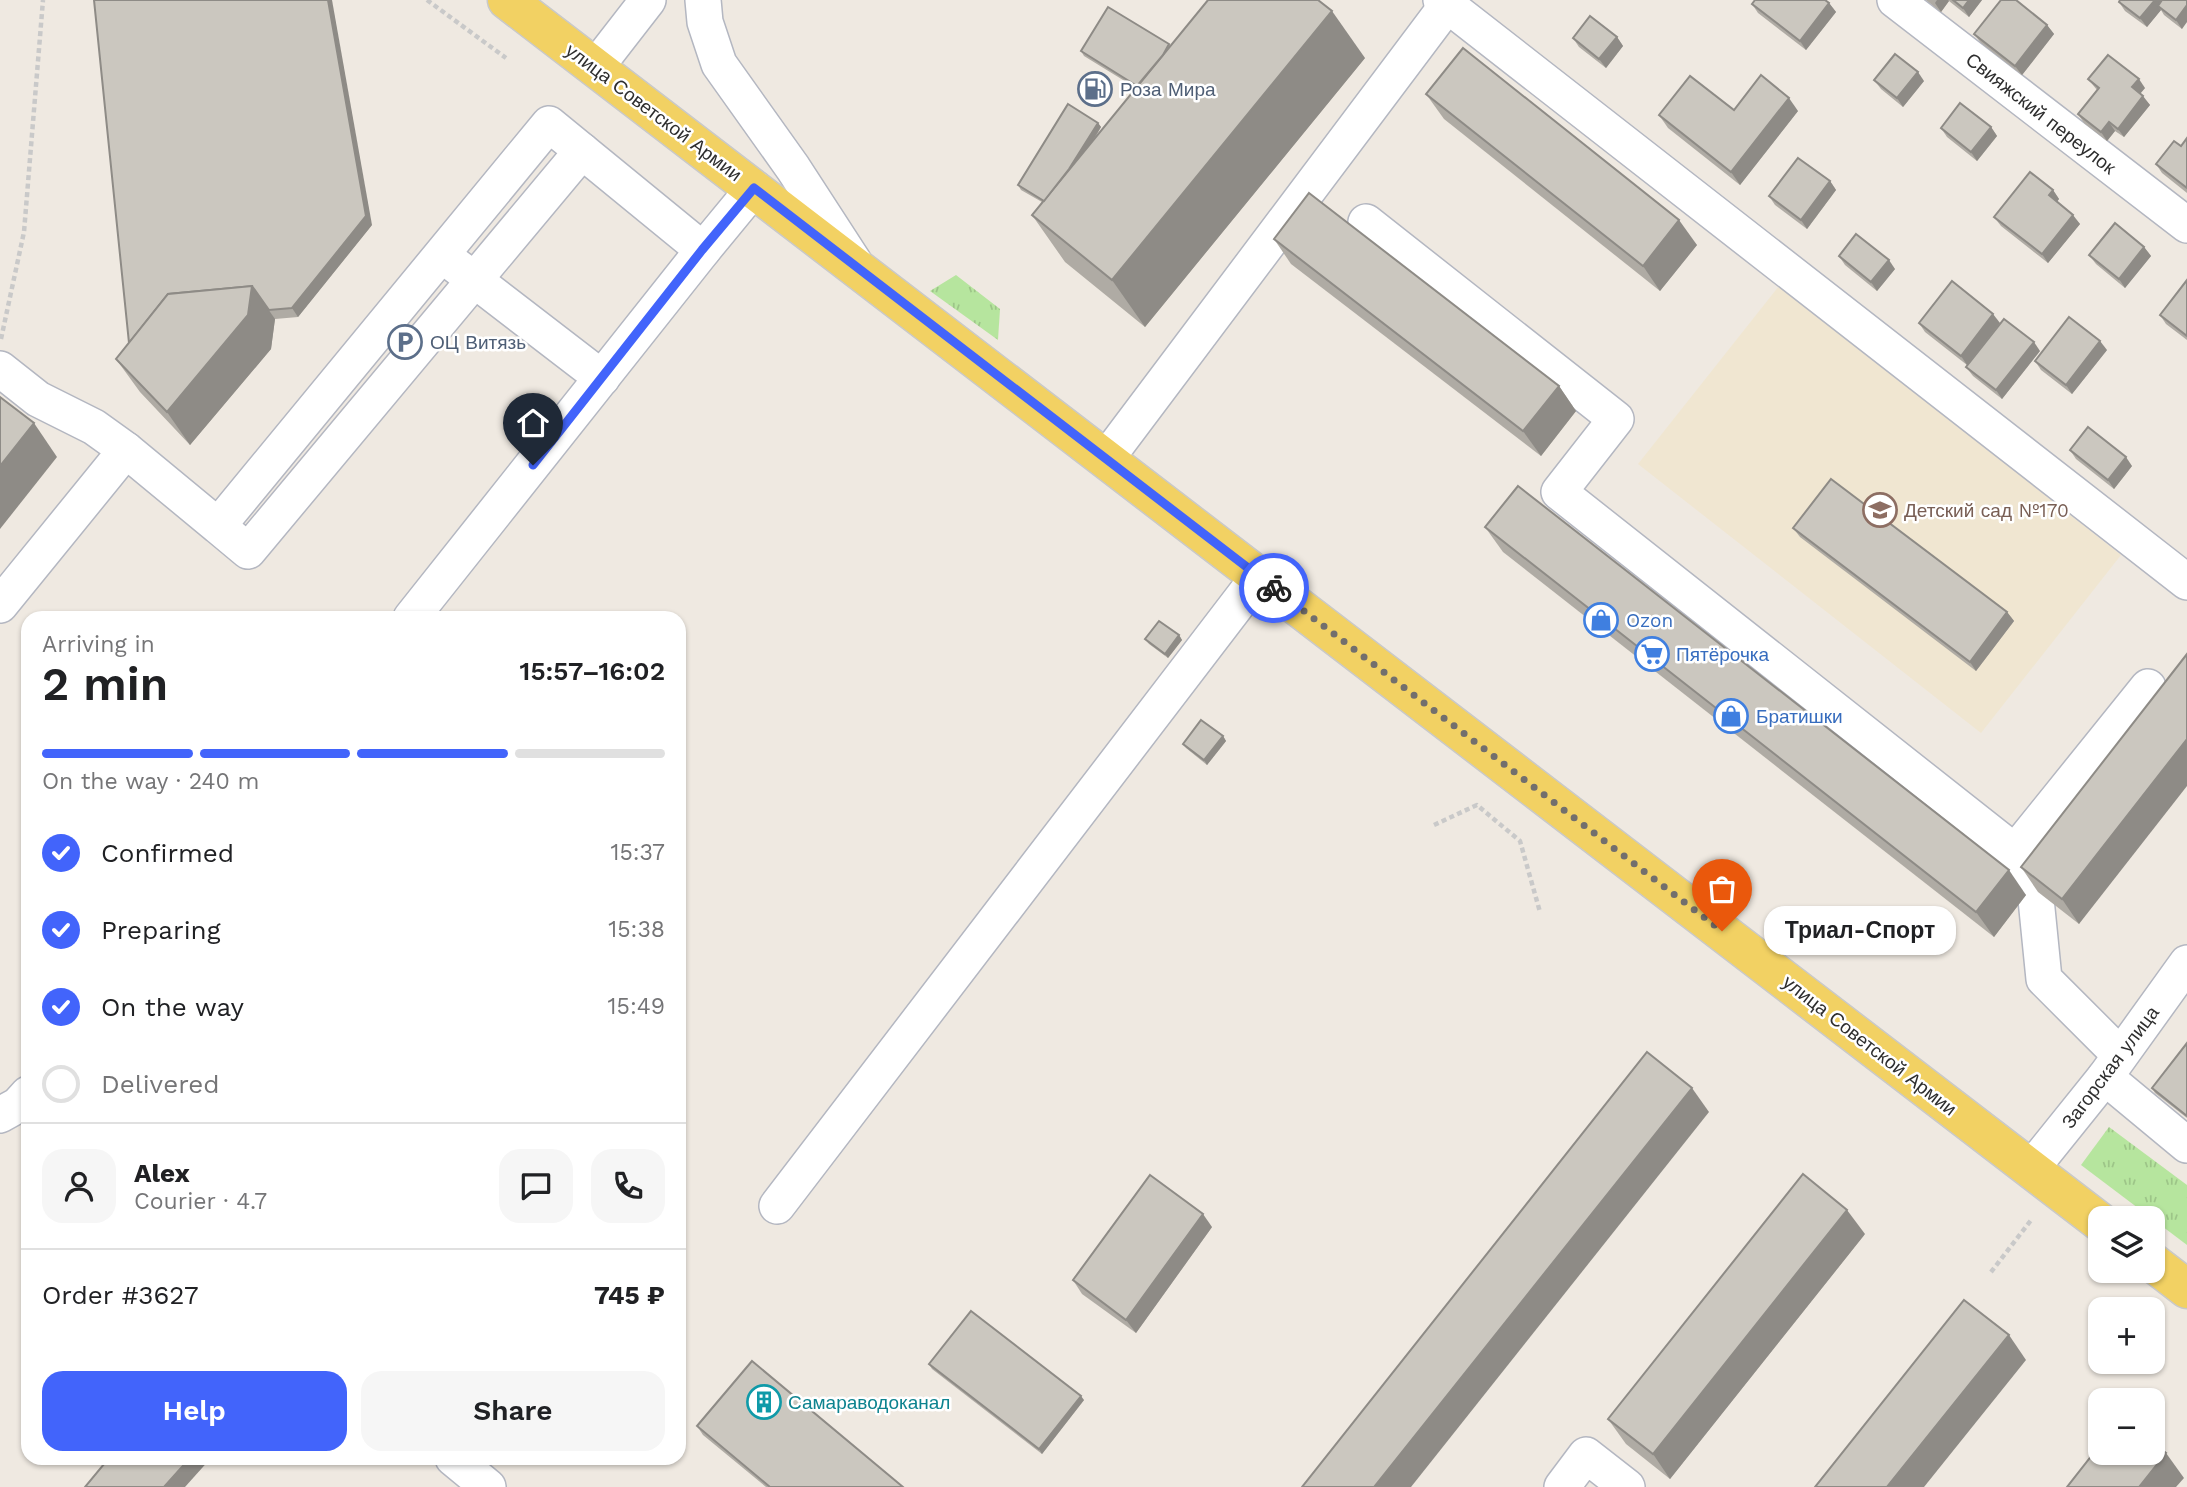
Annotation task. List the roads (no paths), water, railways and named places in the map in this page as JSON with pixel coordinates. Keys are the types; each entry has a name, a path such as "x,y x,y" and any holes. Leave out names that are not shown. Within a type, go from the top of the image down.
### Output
{"main road":[{"name":"улица Советской Армии","path":"507,0 2088,1213"},
{"path":"2165,1272 2187,1289"}],"street":[{"path":"596,67 648,0"},
{"path":"703,0 705,22 719,64 793,168 858,268"},
{"name":"Свияжский переулок","path":"1895,0 2187,225"},
{"path":"1106,459 1446,2 2187,582"},
{"path":"218,526 549,124 702,250"},
{"path":"0,369 38,399 94,427 126,450 248,551 582,151"},
{"path":"417,611 754,188"},
{"path":"1366,222 1616,419 1559,492 2015,852 2034,879 2044,979 2112,1066 2187,1145"},
{"path":"441,255 602,378"},
{"path":"0,605 126,450"},
{"path":"777,1206 1259,576"},
{"path":"2015,852 2148,687"},
{"name":"Загорская улица","path":"2031,1169 2112,1066 2187,963"},
{"path":"1562,1487 1586,1455 1627,1487"},
{"path":"461,1465 486,1486"}],"place":[{"name":"Роза Мира","path":"1095,89"},
{"name":"ОЦ Витязь","path":"405,342"},
{"name":"Детский сад №170","path":"1880,510"},
{"name":"Ozon","path":"1601,620"},
{"name":"Пятёрочка","path":"1652,654"},
{"name":"Братишки","path":"1731,716"},
{"name":"Триал-Спорт","path":"1722,931"},
{"name":"Самараводоканал","path":"764,1402"}]}
